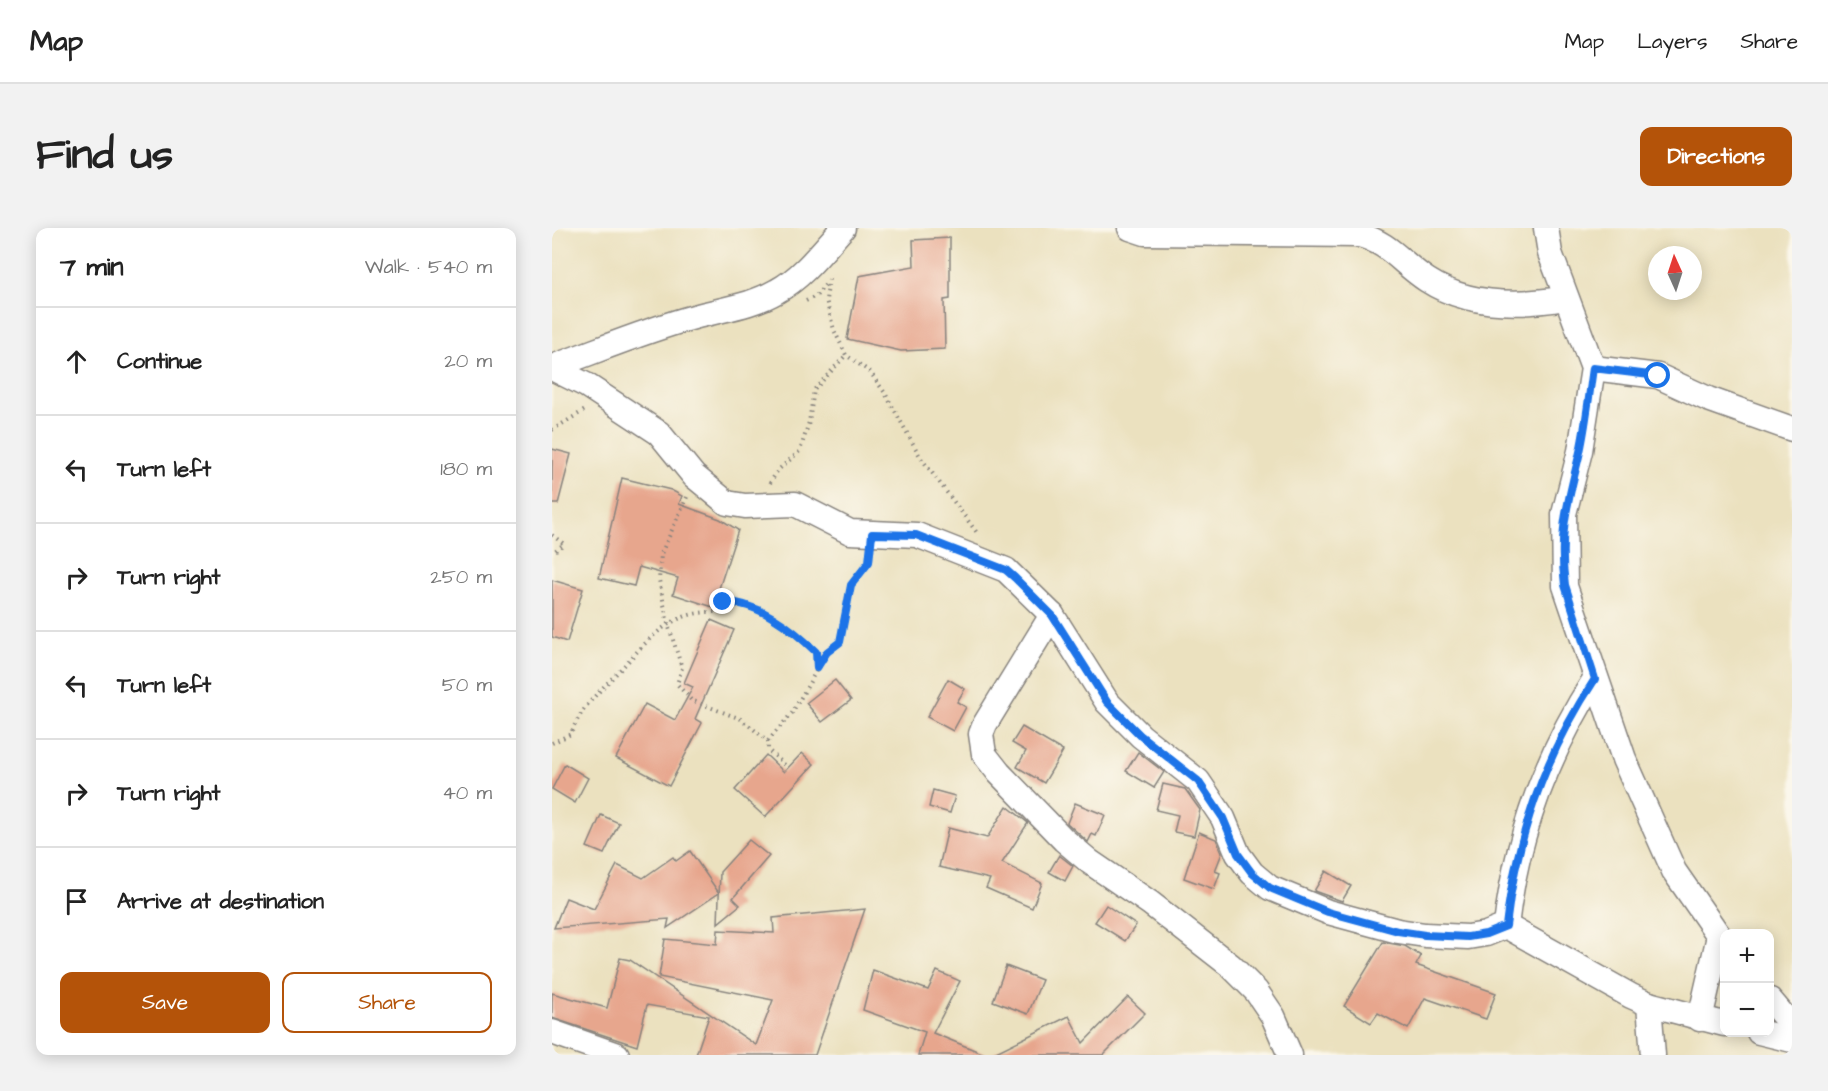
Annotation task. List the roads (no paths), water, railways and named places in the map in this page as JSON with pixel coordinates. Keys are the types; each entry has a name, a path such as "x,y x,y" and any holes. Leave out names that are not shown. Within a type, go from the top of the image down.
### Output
{"street":[{"path":"1130,228 1145,233 1359,234 1383,243 1427,280 1454,293 1516,304 1566,298"},
{"path":"1546,228 1550,253 1593,368 1580,451 1564,514 1565,585 1624,759 1674,871 1720,936"},
{"path":"552,368 695,316 729,310 763,298 788,284 835,236"},
{"path":"552,368 600,395 659,434 694,476 727,502 754,506 795,504 841,529 872,534 916,535 1006,570 1052,615 1107,702 1141,736 1198,781 1223,818 1238,854 1252,873 1270,888 1328,912 1416,934 1468,937 1486,934 1506,926"},
{"path":"1593,368 1658,376 1708,399 1792,429"},
{"path":"1052,615 985,724 981,743 984,754 1073,847 1231,966 1256,991 1273,1016 1290,1055"},
{"path":"1506,926 1510,886 1520,846 1542,779 1580,702 1595,679"},
{"path":"1506,926 1649,1004 1720,1023"},
{"path":"1700,1019 1720,946"},
{"path":"1649,1004 1653,1055"},
{"path":"1774,1005 1792,1026"},
{"path":"552,1032 617,1055"},
{"path":"1774,1036 1792,1040"}]}
